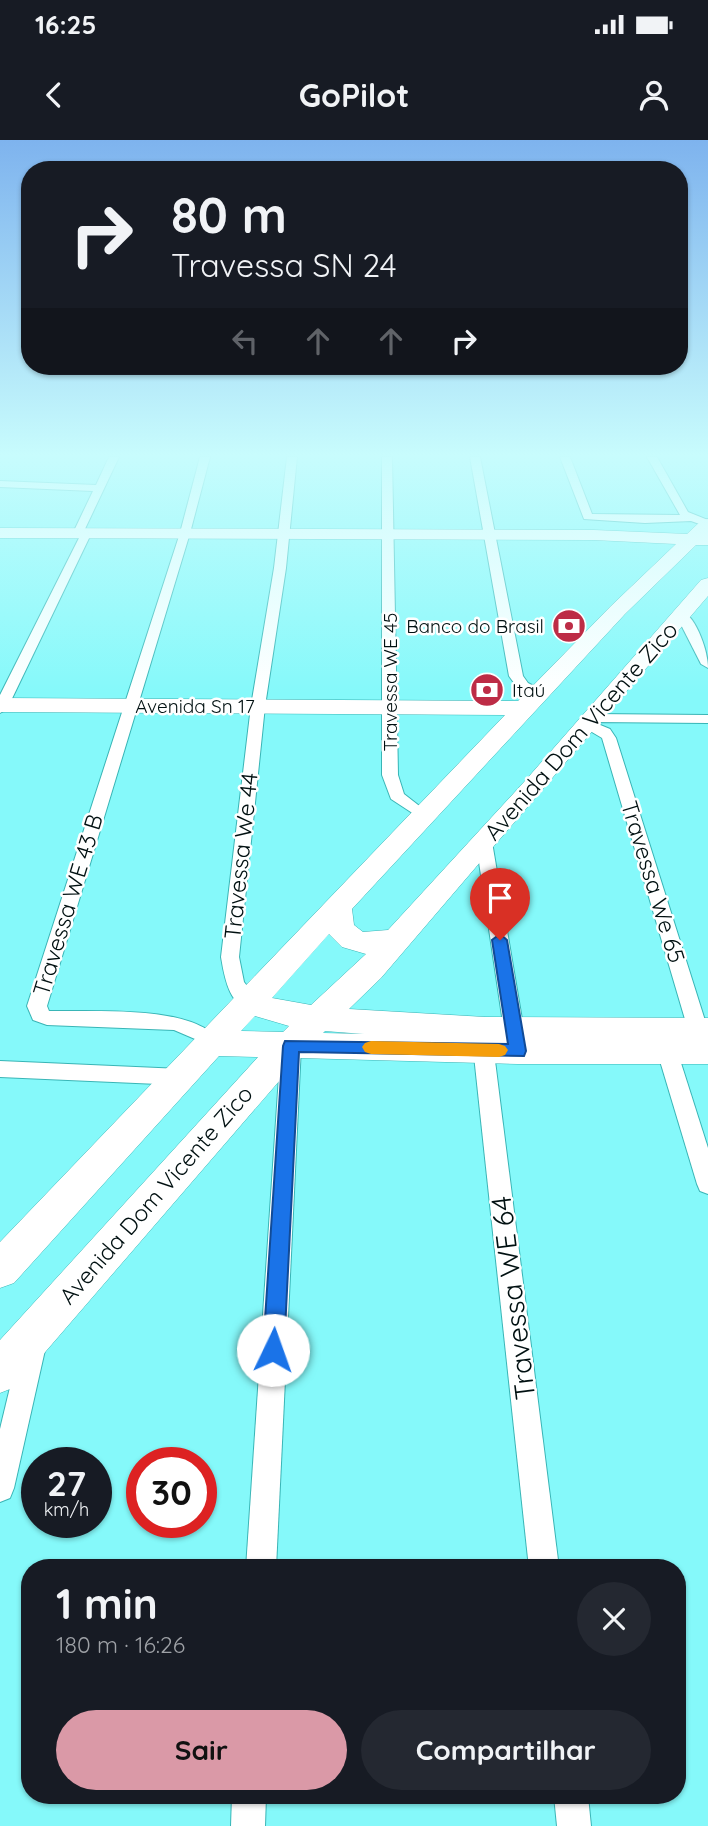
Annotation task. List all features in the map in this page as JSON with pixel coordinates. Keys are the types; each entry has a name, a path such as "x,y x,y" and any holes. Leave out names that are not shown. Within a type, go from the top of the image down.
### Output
{"main road":[{"path":"0,1269 181,1077 337,905 618,610 694,536"},
{"path":"682,615 681,598 708,571"},
{"name":"Avenida Dom Vicente Zico","path":"0,1372 266,1071 370,970 708,584"},
{"name":"Avenida Sn 17","path":"1,707 391,707 532,701"},
{"path":"337,905 340,928 356,943 380,944 398,938"},
{"path":"249,1001 270,1010 319,1018 398,1025 482,1039"},
{"path":"210,1043 291,1046 482,1039 705,1041"}],"street":[{"path":"1,707 81,536"},
{"path":"131,706 184,536"},
{"path":"258,706 284,536"},
{"name":"Travessa WE 45","path":"389,536 391,784 397,796 423,815"},
{"path":"491,536 516,676 532,701"},
{"path":"682,615 708,664"},
{"name":"Travessa WE 43 B","path":"131,706 37,1006 40,1015 47,1018 176,1023 202,1034 210,1043"},
{"name":"Travessa We 44","path":"249,1001 235,984 230,957 258,706"},
{"path":"589,722 708,719"},
{"name":"Travessa We 65","path":"589,722 605,732 609,738 705,1041"},
{"path":"484,842 516,1040"},
{"name":"Travessa WE 64","path":"482,1039 543,1559"},
{"path":"664,1041 708,1184"},
{"path":"262,1559 291,1046"},
{"path":"0,1069 181,1077"},
{"path":"0,1488 36,1332"},
{"path":"248,1826 249,1804"},
{"path":"572,1804 574,1826"}],"slow traffic":[{"path":"371,1047 499,1050"}],"place":[{"name":"Banco do Brasil","path":"569,626"},
{"name":"Itaú","path":"487,690"}],"route":[{"path":"273,1350 291,1046 518,1051 500,940"}]}
